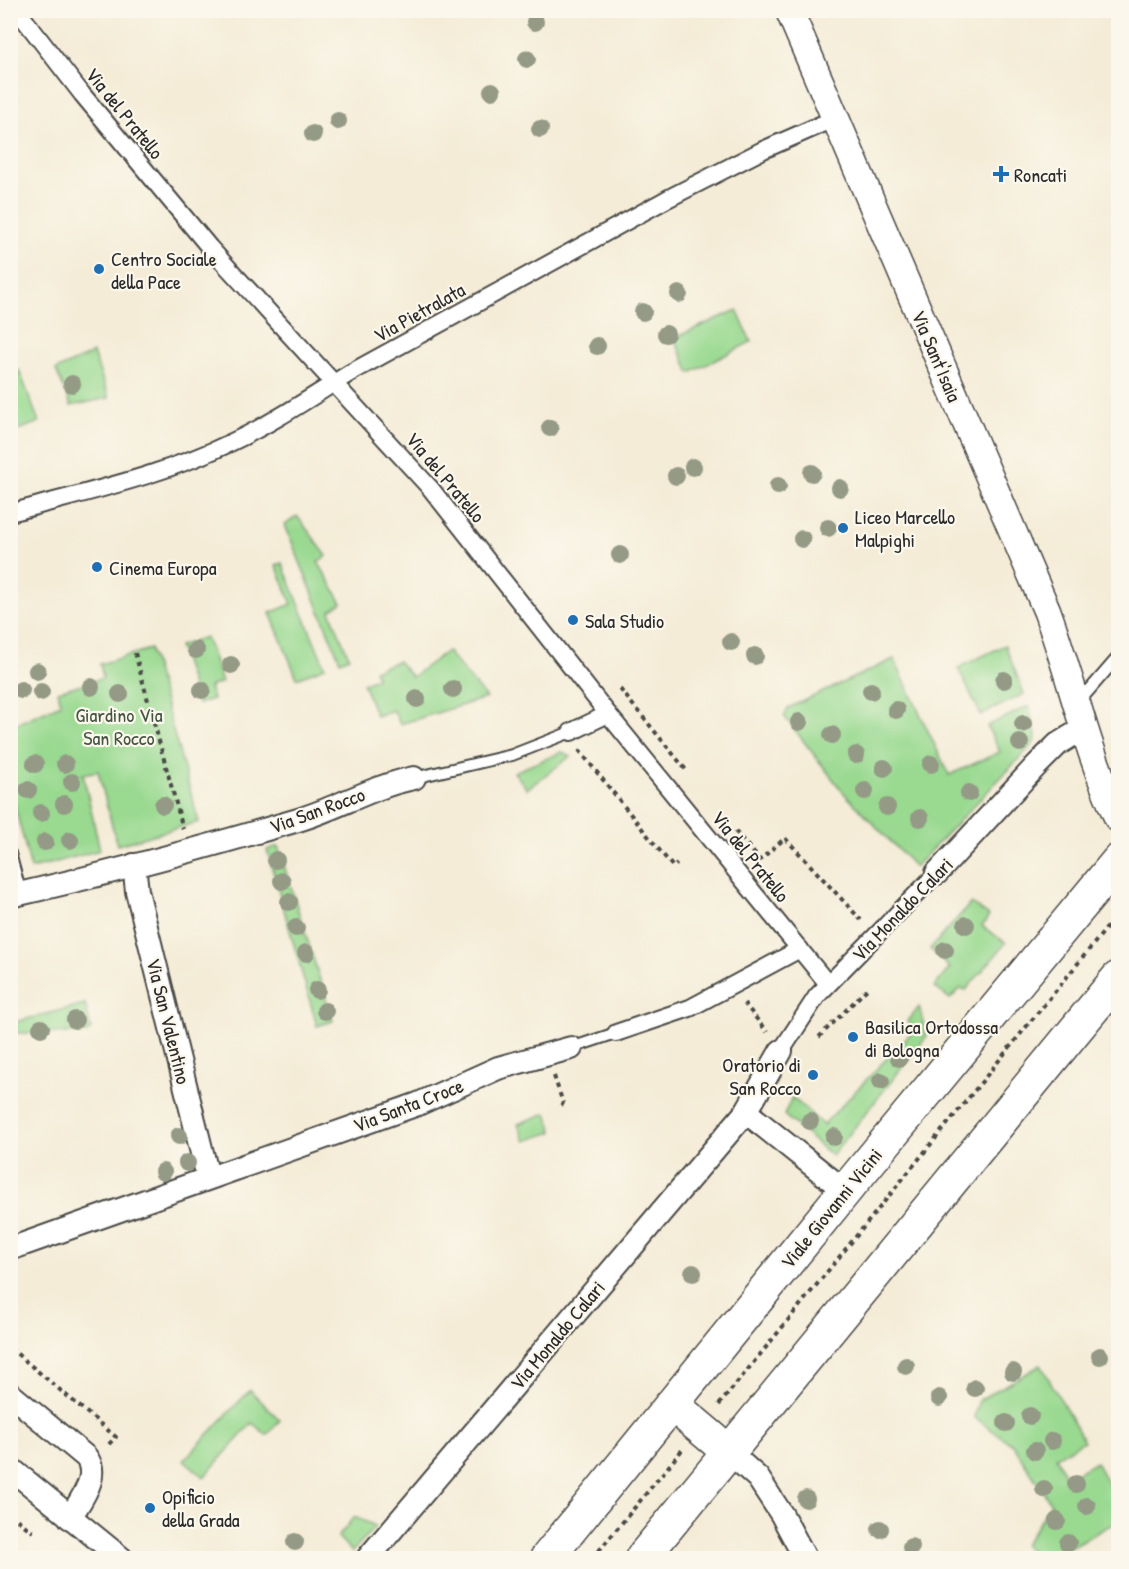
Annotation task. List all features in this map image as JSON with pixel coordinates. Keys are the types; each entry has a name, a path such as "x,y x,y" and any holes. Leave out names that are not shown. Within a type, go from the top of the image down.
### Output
{"main road":[{"name":"Viale Giovanni Vicini","path":"547,1558 845,1191 1119,861"},
{"path":"642,1558 1119,978"},
{"path":"672,1404 729,1452"}],"street":[{"name":"Via del Pratello","path":"17,10 82,94 191,225 252,295 431,489 608,714 828,984"},
{"name":"Via Sant'Isaia","path":"789,10 1047,611 1062,651 1080,716 1119,818"},
{"name":"Via Pietralata","path":"10,513 136,479 182,464 239,439 312,398 350,373 649,209 763,150 836,118"},
{"name":"Via San Rocco","path":"571,732 608,714"},
{"name":"Via Monaldo Calari","path":"368,1558 746,1112 775,1042 1058,744 1080,716"},
{"name":"Via San Rocco","path":"16,895 298,820 376,789 414,778"},
{"name":"Via San Valentino","path":"134,865 136,891 208,1177"},
{"name":"Via Santa Croce","path":"616,1034 690,1008 800,949"},
{"name":"Via Santa Croce","path":"10,1249 417,1104 498,1068 572,1048"},
{"path":"746,1112 845,1191"},
{"path":"10,1394 92,1464 92,1478 70,1518"},
{"path":"729,1452 758,1478 782,1515 805,1558"},
{"path":"10,1468 121,1558"}],"lane":[{"path":"1080,716 1119,657"},
{"name":"Via San Rocco","path":"414,778 512,755 571,732"},
{"name":"Via San Rocco","path":"10,854 16,895"},
{"name":"Via Santa Croce","path":"572,1048 616,1034"}],"path":[{"path":"135,653 183,826"},
{"path":"615,683 694,780"},
{"path":"579,749 673,867 677,864"},
{"path":"729,824 760,860 785,838 861,921"},
{"path":"713,1412 1119,914"},
{"path":"817,1039 867,989"},
{"path":"742,1001 775,1042"},
{"path":"547,1054 563,1103 559,1109"},
{"path":"10,1348 113,1434"},
{"path":"593,1558 689,1441"},
{"path":"10,1514 33,1532"}],"green space":[{"path":"737,310 751,342 690,373 674,338"},
{"path":"93,353 109,398 71,406 56,370"},
{"path":"19,370 39,422 13,432 10,426 11,374"},
{"path":"297,516 327,556 318,562 342,603 330,611 349,657 340,661 285,525"},
{"path":"282,563 325,667 297,678 270,613 292,604 276,565"},
{"path":"206,637 222,682 209,687 213,699 198,704 179,646"},
{"path":"1005,645 1024,694 981,715 958,668"},
{"name":"Giardino Via San Rocco","path":"150,649 199,822 117,845 98,771 83,774 100,850 31,869 11,791 11,726 61,704 58,691 103,678 100,664"},
{"path":"447,651 486,698 400,724 393,710 376,716 363,683 377,678 374,670 398,661 412,677"},
{"path":"894,659 949,775 1000,752 987,726 1029,706 1036,736 1033,744 915,867 843,792 784,716 788,708"},
{"path":"562,752 571,756 527,789 514,772"},
{"path":"278,846 333,1021 317,1026 267,850"},
{"path":"971,903 989,916 982,926 1006,943 966,990 960,989 950,999 934,987 950,968 930,949"},
{"path":"85,1004 91,1029 87,1033 11,1033 11,1023"},
{"path":"919,1007 927,1036 832,1156 784,1115 792,1097 823,1125 914,1030 907,1022"},
{"path":"547,1113 553,1132 525,1141 518,1124"},
{"path":"1041,1365 1084,1441 1056,1457 1067,1478 1096,1462 1118,1503 1118,1521 1051,1558 1039,1558 1024,1545 1051,1504 1014,1446 974,1417 979,1400"},
{"path":"250,1390 280,1420 267,1435 252,1423 204,1477 184,1460"},
{"path":"354,1517 376,1526 352,1552 338,1537"}],"place":[{"name":"Roncati","path":"1001,174"},
{"name":"Centro Sociale della Pace","path":"99,269"},
{"name":"Liceo Marcello Malpighi","path":"843,528"},
{"name":"Cinema Europa","path":"97,567"},
{"name":"Sala Studio","path":"573,620"},
{"name":"Basilica Ortodossa di Bologna","path":"853,1037"},
{"name":"Oratorio di San Rocco","path":"813,1075"},
{"name":"Opificio della Grada","path":"150,1508"}]}
